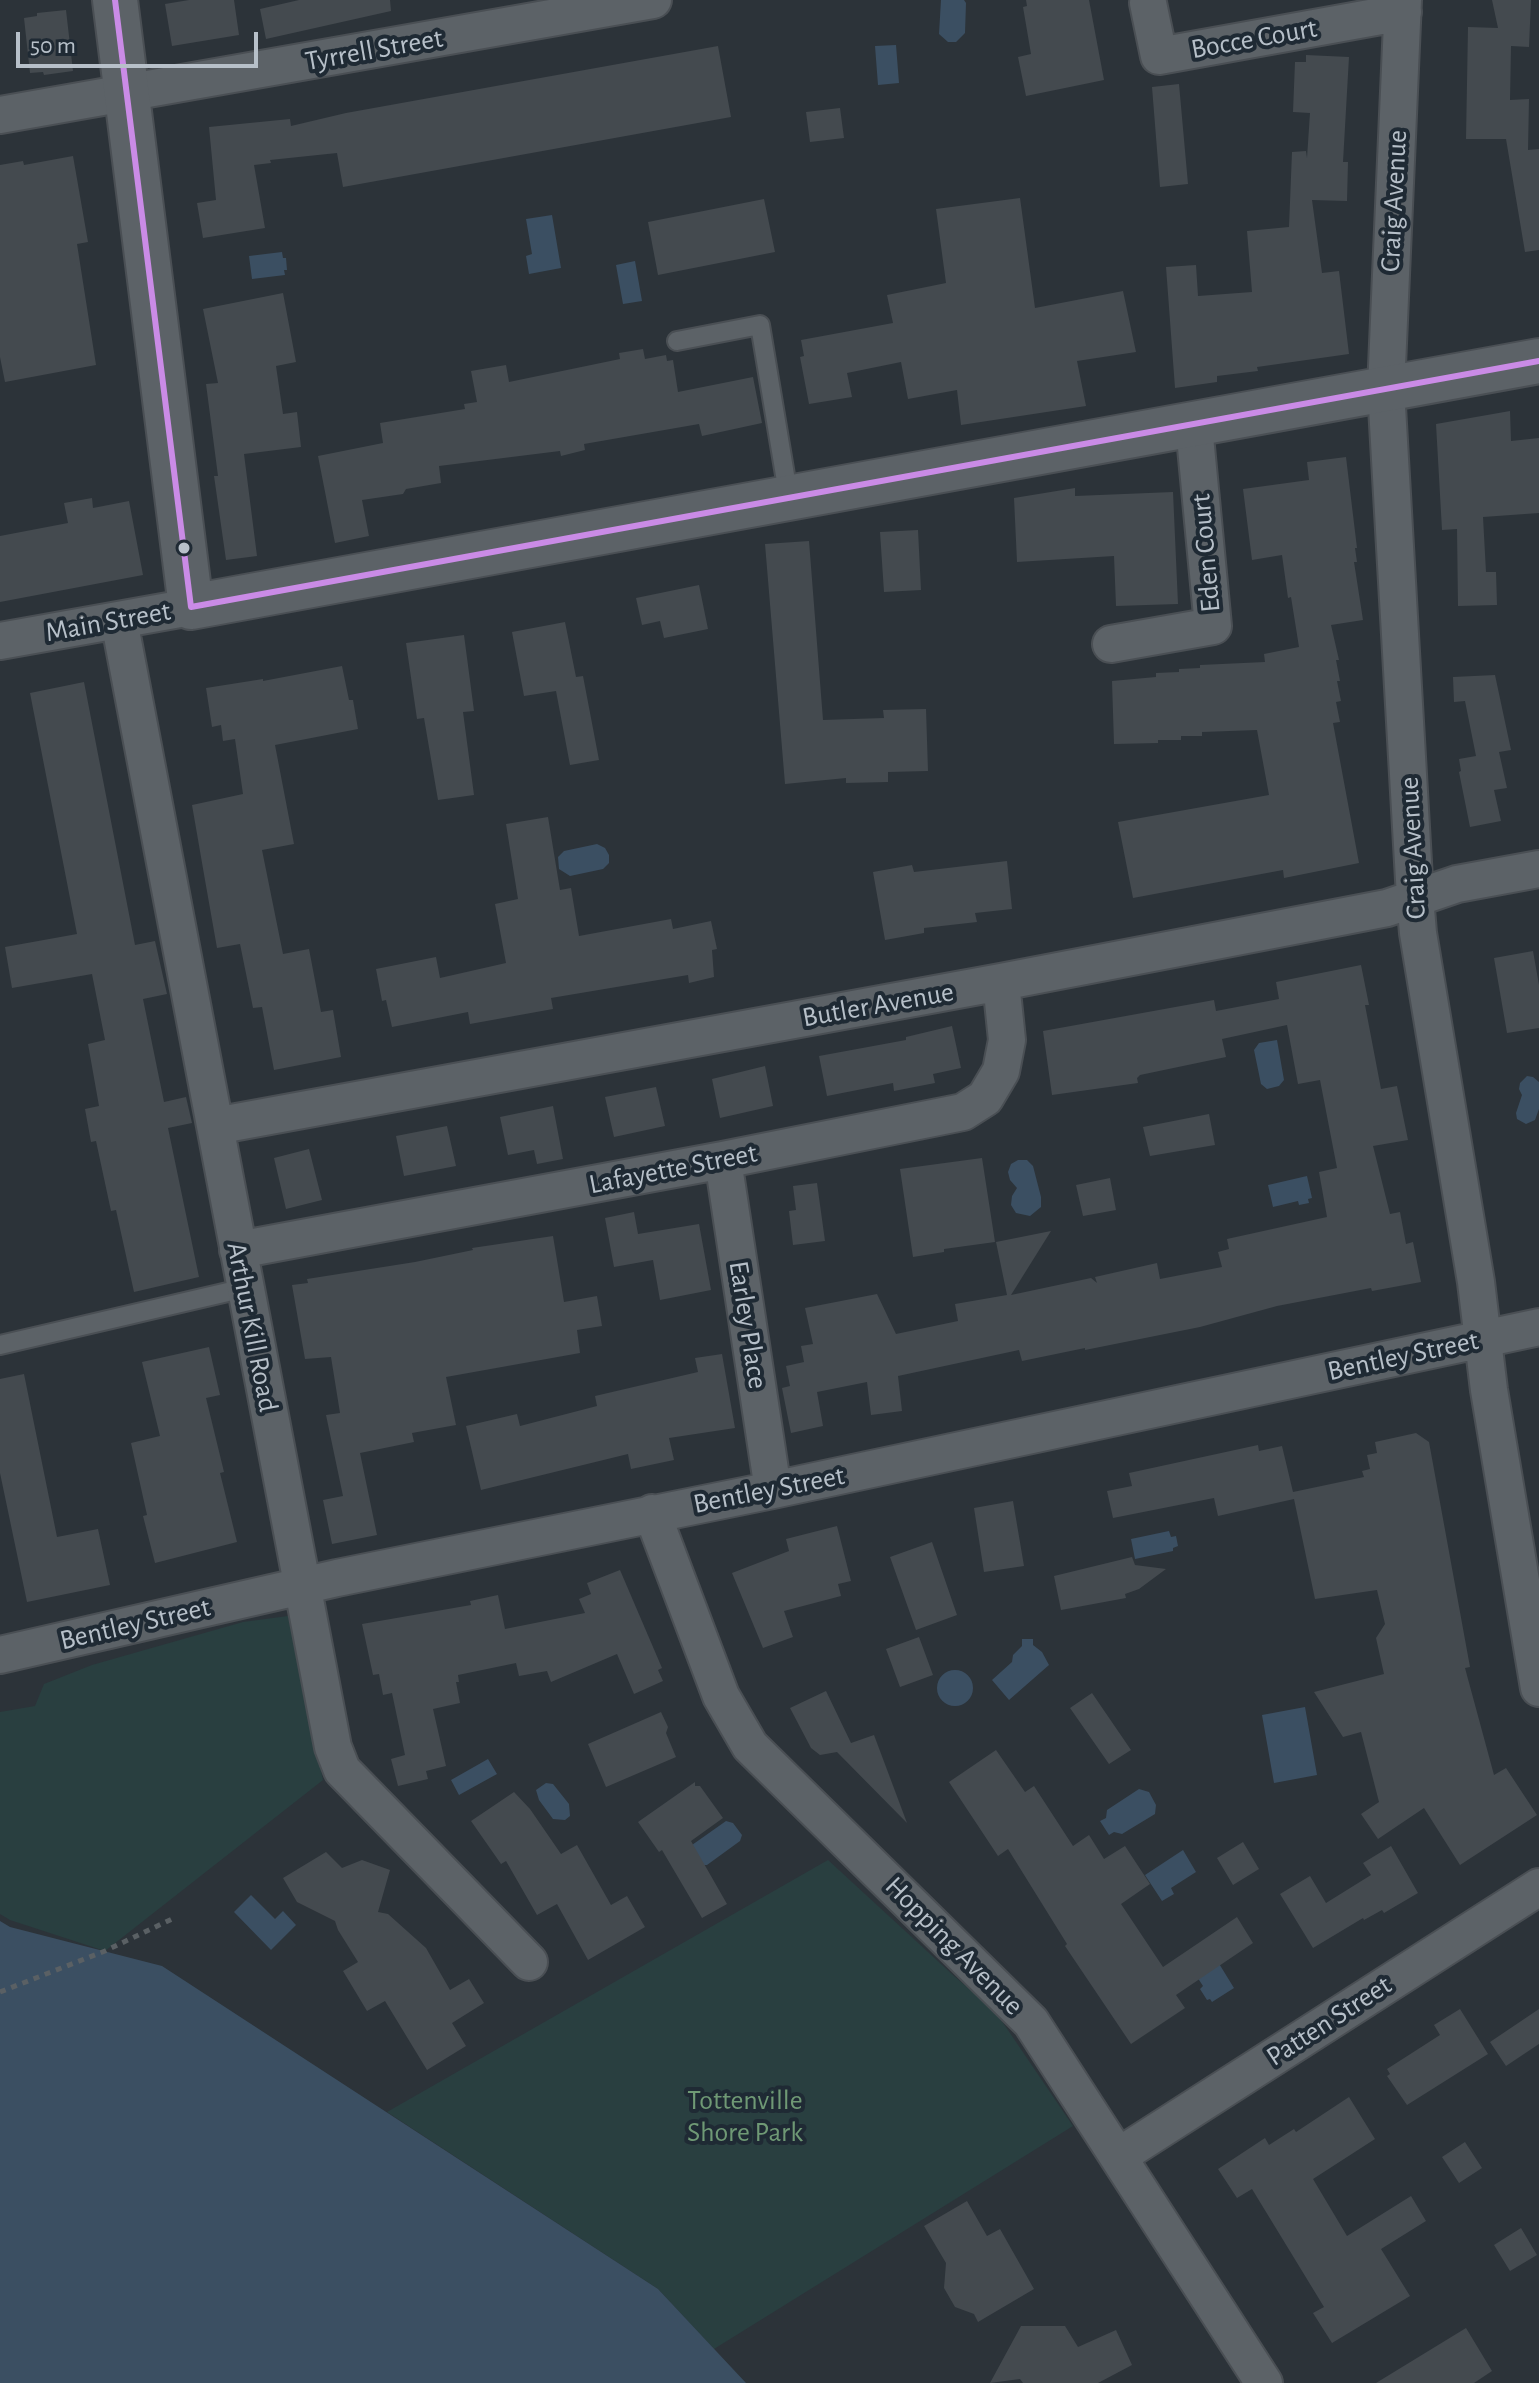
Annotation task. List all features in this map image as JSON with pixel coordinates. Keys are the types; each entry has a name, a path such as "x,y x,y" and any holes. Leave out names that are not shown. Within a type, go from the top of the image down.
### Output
{"street":[{"path":"115,0 191,607"},
{"name":"Tyrrell Street","path":"0,115 653,0"},
{"name":"Bocce Court","path":"1148,3 1159,56 1403,6"},
{"name":"Craig Avenue","path":"1403,6 1386,389 1415,897 1418,933 1539,1688"},
{"name":"Main Street","path":"0,641 1539,361"},
{"name":"Eden Court","path":"1111,644 1213,626 1194,426"},
{"name":"Arthur Kill Road","path":"119,620 333,1747 342,1770 529,1962"},
{"name":"Butler Avenue","path":"215,1126 1387,908 1457,884 1539,869"},
{"name":"Lafayette Street","path":"238,1250 963,1112 985,1098 1001,1071 1007,1040 1001,982"},
{"name":"Earley Place","path":"723,1160 773,1490"},
{"name":"Bentley Street","path":"0,1655 301,1586 773,1490 1539,1327"},
{"name":"Hopping Avenue","path":"652,1513 721,1696 750,1746 1031,2022 1264,2383"},
{"name":"Patten Street","path":"1119,2156 1539,1887"}],"lane":[{"path":"677,341 760,325 789,499"},
{"path":"0,1345 245,1288"}],"path":[{"path":"0,1992 105,1951 172,1919"}],"green space":[{"path":"288,1616 323,1780 105,1951 0,1914 0,1712 35,1706 44,1684 92,1665 243,1622"},
{"name":"Tottenville Shore Park","path":"828,1860 995,2011 1073,2126 714,2349 658,2289 387,2112"}],"water":[{"path":"941,0 964,0 966,3 965,33 956,42 948,42 939,34"},
{"path":"896,45 899,83 878,85 875,46"},
{"path":"552,215 561,268 529,274 526,256 532,254 526,219"},
{"path":"282,252 283,258 286,258 285,275 252,279 249,256"},
{"path":"635,261 642,301 623,304 616,265"},
{"path":"597,844 605,848 609,855 609,863 603,869 570,876 559,869 558,857 564,851"},
{"path":"1277,1040 1284,1080 1279,1086 1267,1089 1261,1084 1254,1050 1259,1043"},
{"path":"1527,1076 1539,1082 1539,1109 1535,1120 1526,1124 1517,1119 1516,1113 1522,1095 1520,1083"},
{"path":"1027,1160 1033,1166 1041,1197 1041,1207 1030,1216 1016,1213 1011,1205 1017,1188 1008,1172 1011,1164"},
{"path":"1307,1176 1312,1198 1308,1199 1309,1203 1299,1205 1298,1201 1273,1207 1268,1185"},
{"path":"1169,1531 1171,1537 1176,1536 1178,1546 1173,1551 1135,1559 1131,1539"},
{"path":"1022,1639 1033,1639 1033,1645 1042,1652 1049,1665 1009,1700 992,1680 1012,1662 1013,1655 1022,1646"},
{"path":"955,1670 968,1675 973,1688 968,1701 955,1706 942,1701 937,1688 942,1675"},
{"path":"1305,1707 1317,1775 1274,1783 1262,1715"},
{"path":"488,1759 497,1774 459,1795 451,1780"},
{"path":"546,1783 553,1784 569,1804 570,1816 565,1820 553,1819 539,1800 536,1790"},
{"path":"1139,1789 1149,1792 1156,1805 1155,1814 1122,1834 1114,1832 1109,1835 1100,1821 1106,1818 1107,1810"},
{"path":"726,1821 733,1823 742,1835 740,1841 707,1865 701,1865 692,1845"},
{"path":"1183,1850 1196,1872 1171,1888 1174,1894 1162,1901 1145,1875"},
{"path":"251,1895 275,1919 283,1911 296,1925 271,1950 234,1912"},
{"path":"0,1921 10,1927 162,1966 658,2289 746,2383 0,2383"},
{"path":"1210,1949 1234,1988 1212,2002 1200,1989 1203,1986 1188,1963"}],"building":[{"path":"189,0 234,0 239,35 172,46 165,4"},
{"path":"299,0 390,0 391,11 266,39 260,9"},
{"path":"1026,0 1089,0 1104,80 1026,96 1018,57 1031,54 1023,7 1027,6"},
{"path":"1492,0 1531,0 1529,47 1511,46 1510,100 1529,99 1528,150 1539,149 1539,250 1525,252 1506,139 1466,139 1468,27 1498,28"},
{"path":"66,10 73,71 44,75 43,72 30,73 24,18 37,16 37,13"},
{"path":"718,46 731,117 343,187 337,153 270,160 271,163 254,165 265,228 203,238 197,203 216,200 209,127 290,119 291,126 346,113"},
{"path":"1306,55 1349,57 1343,162 1348,162 1347,201 1312,200 1322,273 1339,271 1349,354 1257,367 1258,371 1217,376 1217,382 1175,388 1166,267 1196,265 1198,296 1252,292 1247,231 1289,227 1292,152 1306,151 1307,158 1310,113 1293,112 1295,62 1306,62"},
{"path":"1179,84 1188,184 1160,187 1152,87"},
{"path":"840,108 844,138 810,142 806,112"},
{"path":"73,156 88,242 77,244 96,365 5,382 0,357 0,165 23,161 24,165"},
{"path":"1020,198 1035,308 1123,291 1136,352 1077,361 1086,406 961,425 957,390 908,399 901,362 847,373 852,397 809,404 800,357 804,356 801,340 893,323 887,295 946,283 936,209"},
{"path":"764,199 775,252 658,275 648,222"},
{"path":"283,293 296,362 276,366 283,414 297,412 301,447 244,454 257,556 226,560 214,476 218,476 206,384 218,383 203,309"},
{"path":"643,349 645,359 666,355 667,361 673,360 678,392 753,377 762,423 702,436 699,424 584,444 585,450 561,456 560,451 439,466 441,483 406,489 403,494 362,500 369,536 335,543 318,456 383,443 380,423 465,409 464,404 477,402 471,371 506,365 509,382 620,359 619,353"},
{"path":"1510,411 1511,441 1539,438 1539,513 1483,517 1486,572 1496,572 1497,605 1458,606 1457,529 1442,530 1436,424"},
{"path":"1346,457 1357,548 1357,562 1354,562 1363,620 1331,625 1339,660 1336,660 1340,681 1337,681 1341,701 1336,702 1340,722 1333,723 1359,863 1284,878 1283,870 1133,898 1118,822 1269,795 1257,730 1202,732 1202,736 1181,736 1181,740 1114,744 1112,681 1156,677 1156,673 1179,672 1179,669 1200,668 1200,665 1265,662 1264,654 1299,647 1282,555 1252,560 1243,489 1309,480 1307,462"},
{"path":"1075,488 1075,496 1173,492 1178,604 1116,606 1114,556 1017,562 1014,498"},
{"path":"92,498 93,508 129,501 143,575 0,602 0,536 68,523 64,503"},
{"path":"918,530 921,590 884,592 880,532"},
{"path":"809,541 823,720 884,718 883,710 926,709 928,771 888,772 888,782 846,783 846,778 785,784 765,544"},
{"path":"699,585 708,629 664,638 660,621 642,625 636,598"},
{"path":"565,622 576,677 583,676 599,760 570,765 556,691 524,696 512,632"},
{"path":"464,635 474,711 463,712 474,795 438,800 424,718 417,719 406,643"},
{"path":"342,666 358,729 275,745 294,844 262,850 283,954 309,949 321,1012 333,1010 341,1057 274,1070 262,1007 253,1008 240,944 217,948 192,805 243,794 235,739 223,741 221,725 212,727 206,688"},
{"path":"1495,675 1511,750 1499,752 1507,788 1494,790 1501,821 1470,827 1459,759 1476,756 1465,701 1454,702 1453,677"},
{"path":"84,682 135,945 155,941 167,994 143,999 164,1102 186,1097 192,1123 168,1128 199,1277 134,1292 116,1210 111,1211 96,1141 91,1142 85,1109 99,1106 88,1044 105,1040 92,974 12,988 5,947 77,934 30,693"},
{"path":"548,817 560,890 571,888 579,936 671,919 673,929 711,921 717,949 712,950 714,977 689,983 688,975 551,998 553,1009 470,1024 468,1012 392,1027 386,1000 382,1001 376,969 436,957 440,978 506,963 495,904 518,899 506,824"},
{"path":"1007,861 1012,909 975,913 977,922 924,928 924,933 885,940 873,872 912,865 914,872"},
{"path":"1533,951 1539,985 1539,1028 1507,1033 1494,958"},
{"path":"1361,965 1369,1005 1365,1005 1381,1089 1397,1086 1408,1140 1373,1146 1390,1214 1400,1212 1406,1244 1413,1242 1421,1282 1277,1306 1200,1327 1085,1350 1022,1361 1019,1350 898,1376 902,1411 871,1415 867,1382 817,1392 823,1426 791,1433 782,1388 790,1386 786,1366 804,1362 801,1346 813,1344 805,1308 877,1294 896,1334 958,1321 955,1304 1007,1295 996,1242 1051,1231 1011,1295 1091,1278 1097,1283 1095,1277 1157,1263 1160,1279 1222,1267 1218,1252 1229,1249 1227,1239 1327,1217 1319,1172 1337,1168 1320,1080 1298,1084 1287,1025 1222,1039 1226,1057 1140,1075 1138,1083 1052,1095 1043,1031 1214,1000 1216,1011 1279,999 1276,982"},
{"path":"952,1026 961,1068 933,1074 935,1083 894,1091 893,1083 827,1096 819,1056 906,1040 906,1037"},
{"path":"765,1066 773,1106 720,1118 712,1079"},
{"path":"656,1087 665,1126 614,1137 605,1097"},
{"path":"553,1106 563,1159 537,1164 534,1150 508,1155 500,1117"},
{"path":"1209,1114 1215,1145 1150,1156 1143,1127"},
{"path":"447,1126 456,1166 404,1176 396,1136"},
{"path":"309,1149 322,1200 286,1209 274,1158"},
{"path":"982,1158 995,1242 913,1257 900,1169"},
{"path":"1110,1178 1116,1210 1083,1216 1076,1185"},
{"path":"817,1183 825,1241 793,1245 789,1211 796,1210 793,1186"},
{"path":"634,1212 638,1234 699,1224 711,1290 660,1300 653,1260 614,1267 605,1218"},
{"path":"553,1236 564,1302 597,1296 602,1326 577,1330 580,1353 446,1377 456,1425 412,1433 414,1442 360,1453 377,1535 332,1544 323,1500 343,1496 326,1415 340,1413 331,1357 305,1359 292,1285 308,1283 307,1279 415,1262 472,1248"},
{"path":"209,1347 220,1395 206,1398 237,1542 155,1563 143,1516 147,1515 131,1443 160,1436 142,1362"},
{"path":"722,1354 735,1428 669,1438 674,1460 631,1469 628,1454 481,1490 466,1426 517,1414 520,1426 597,1406 595,1396 698,1372 695,1358"},
{"path":"24,1374 57,1537 98,1529 110,1585 27,1602 0,1473 0,1379"},
{"path":"1416,1433 1429,1442 1470,1667 1465,1668 1494,1775 1506,1768 1537,1815 1460,1865 1424,1808 1378,1839 1361,1814 1379,1802 1361,1732 1343,1737 1314,1692 1384,1674 1376,1638 1385,1624 1377,1590 1315,1599 1294,1499 1218,1516 1214,1498 1113,1518 1107,1491 1132,1486 1129,1473 1258,1445 1259,1451 1282,1446 1293,1492 1364,1477 1362,1471 1370,1469 1367,1455 1377,1453 1375,1442"},
{"path":"1013,1501 1024,1566 984,1572 974,1508"},
{"path":"837,1526 851,1581 838,1584 841,1596 784,1611 793,1637 763,1648 732,1573 789,1551 786,1539"},
{"path":"932,1542 957,1615 916,1630 890,1557"},
{"path":"1132,1557 1135,1565 1166,1569 1139,1589 1125,1594 1126,1598 1061,1610 1054,1576"},
{"path":"620,1570 662,1668 658,1670 663,1681 634,1694 617,1654 551,1682 547,1671 519,1676 516,1663 458,1675 459,1682 456,1682 460,1703 433,1709 446,1766 426,1771 428,1779 398,1786 391,1759 405,1755 392,1693 383,1695 379,1674 373,1675 362,1624 471,1605 470,1601 498,1595 505,1629 585,1613 579,1599 591,1594 587,1583"},
{"path":"919,1637 933,1675 900,1687 886,1649"},
{"path":"826,1691 851,1743 874,1735 907,1823 837,1752 820,1755 811,1748 790,1708"},
{"path":"1092,1693 1131,1750 1109,1764 1070,1708"},
{"path":"661,1712 676,1757 606,1787 588,1744"},
{"path":"996,1750 1025,1792 1034,1786 1073,1846 1089,1835 1104,1859 1125,1846 1150,1884 1121,1904 1163,1967 1237,1917 1253,1943 1176,1995 1185,2008 1131,2044 1065,1946 1067,1944 1008,1849 998,1856 949,1782"},
{"path":"695,1782 695,1786 700,1786 723,1818 691,1841 727,1904 702,1918 662,1850 659,1852 638,1822"},
{"path":"514,1792 530,1809 561,1854 577,1845 611,1905 627,1896 645,1927 588,1960 557,1904 537,1915 506,1861 501,1864 471,1821"},
{"path":"1243,1842 1259,1869 1233,1885 1217,1858"},
{"path":"1391,1846 1418,1893 1384,1913 1382,1910 1363,1918 1313,1948 1280,1894 1310,1876 1326,1903 1371,1875 1363,1863"},
{"path":"326,1852 342,1868 362,1860 390,1870 378,1912 388,1914 426,1948 450,1990 469,1979 484,2003 452,2023 466,2046 427,2070 385,2001 367,2011 343,1971 358,1962 335,1921 297,1902 283,1878"},
{"path":"1460,2009 1488,2054 1407,2105 1387,2076 1390,2074 1387,2069 1440,2035 1434,2025"},
{"path":"1539,2009 1539,2044 1506,2066 1490,2042"},
{"path":"1349,2097 1375,2139 1313,2179 1347,2236 1411,2196 1426,2221 1381,2249 1410,2296 1332,2343 1313,2313 1324,2307 1252,2189 1237,2198 1218,2169 1265,2138 1269,2145 1294,2129 1296,2132"},
{"path":"1465,2142 1482,2168 1459,2183 1442,2157"},
{"path":"967,2201 987,2236 1000,2229 1034,2289 978,2322 974,2314 955,2307 944,2288 946,2263 924,2226"},
{"path":"1521,2228 1537,2255 1510,2271 1494,2245"},
{"path":"1021,2326 1065,2326 1078,2347 1116,2330 1132,2365 1098,2383 1023,2383 1020,2379 990,2383"},
{"path":"1466,2328 1492,2371 1474,2383 1376,2383"}],"transit line":[{"path":"115,0 191,607 1539,361"}]}
